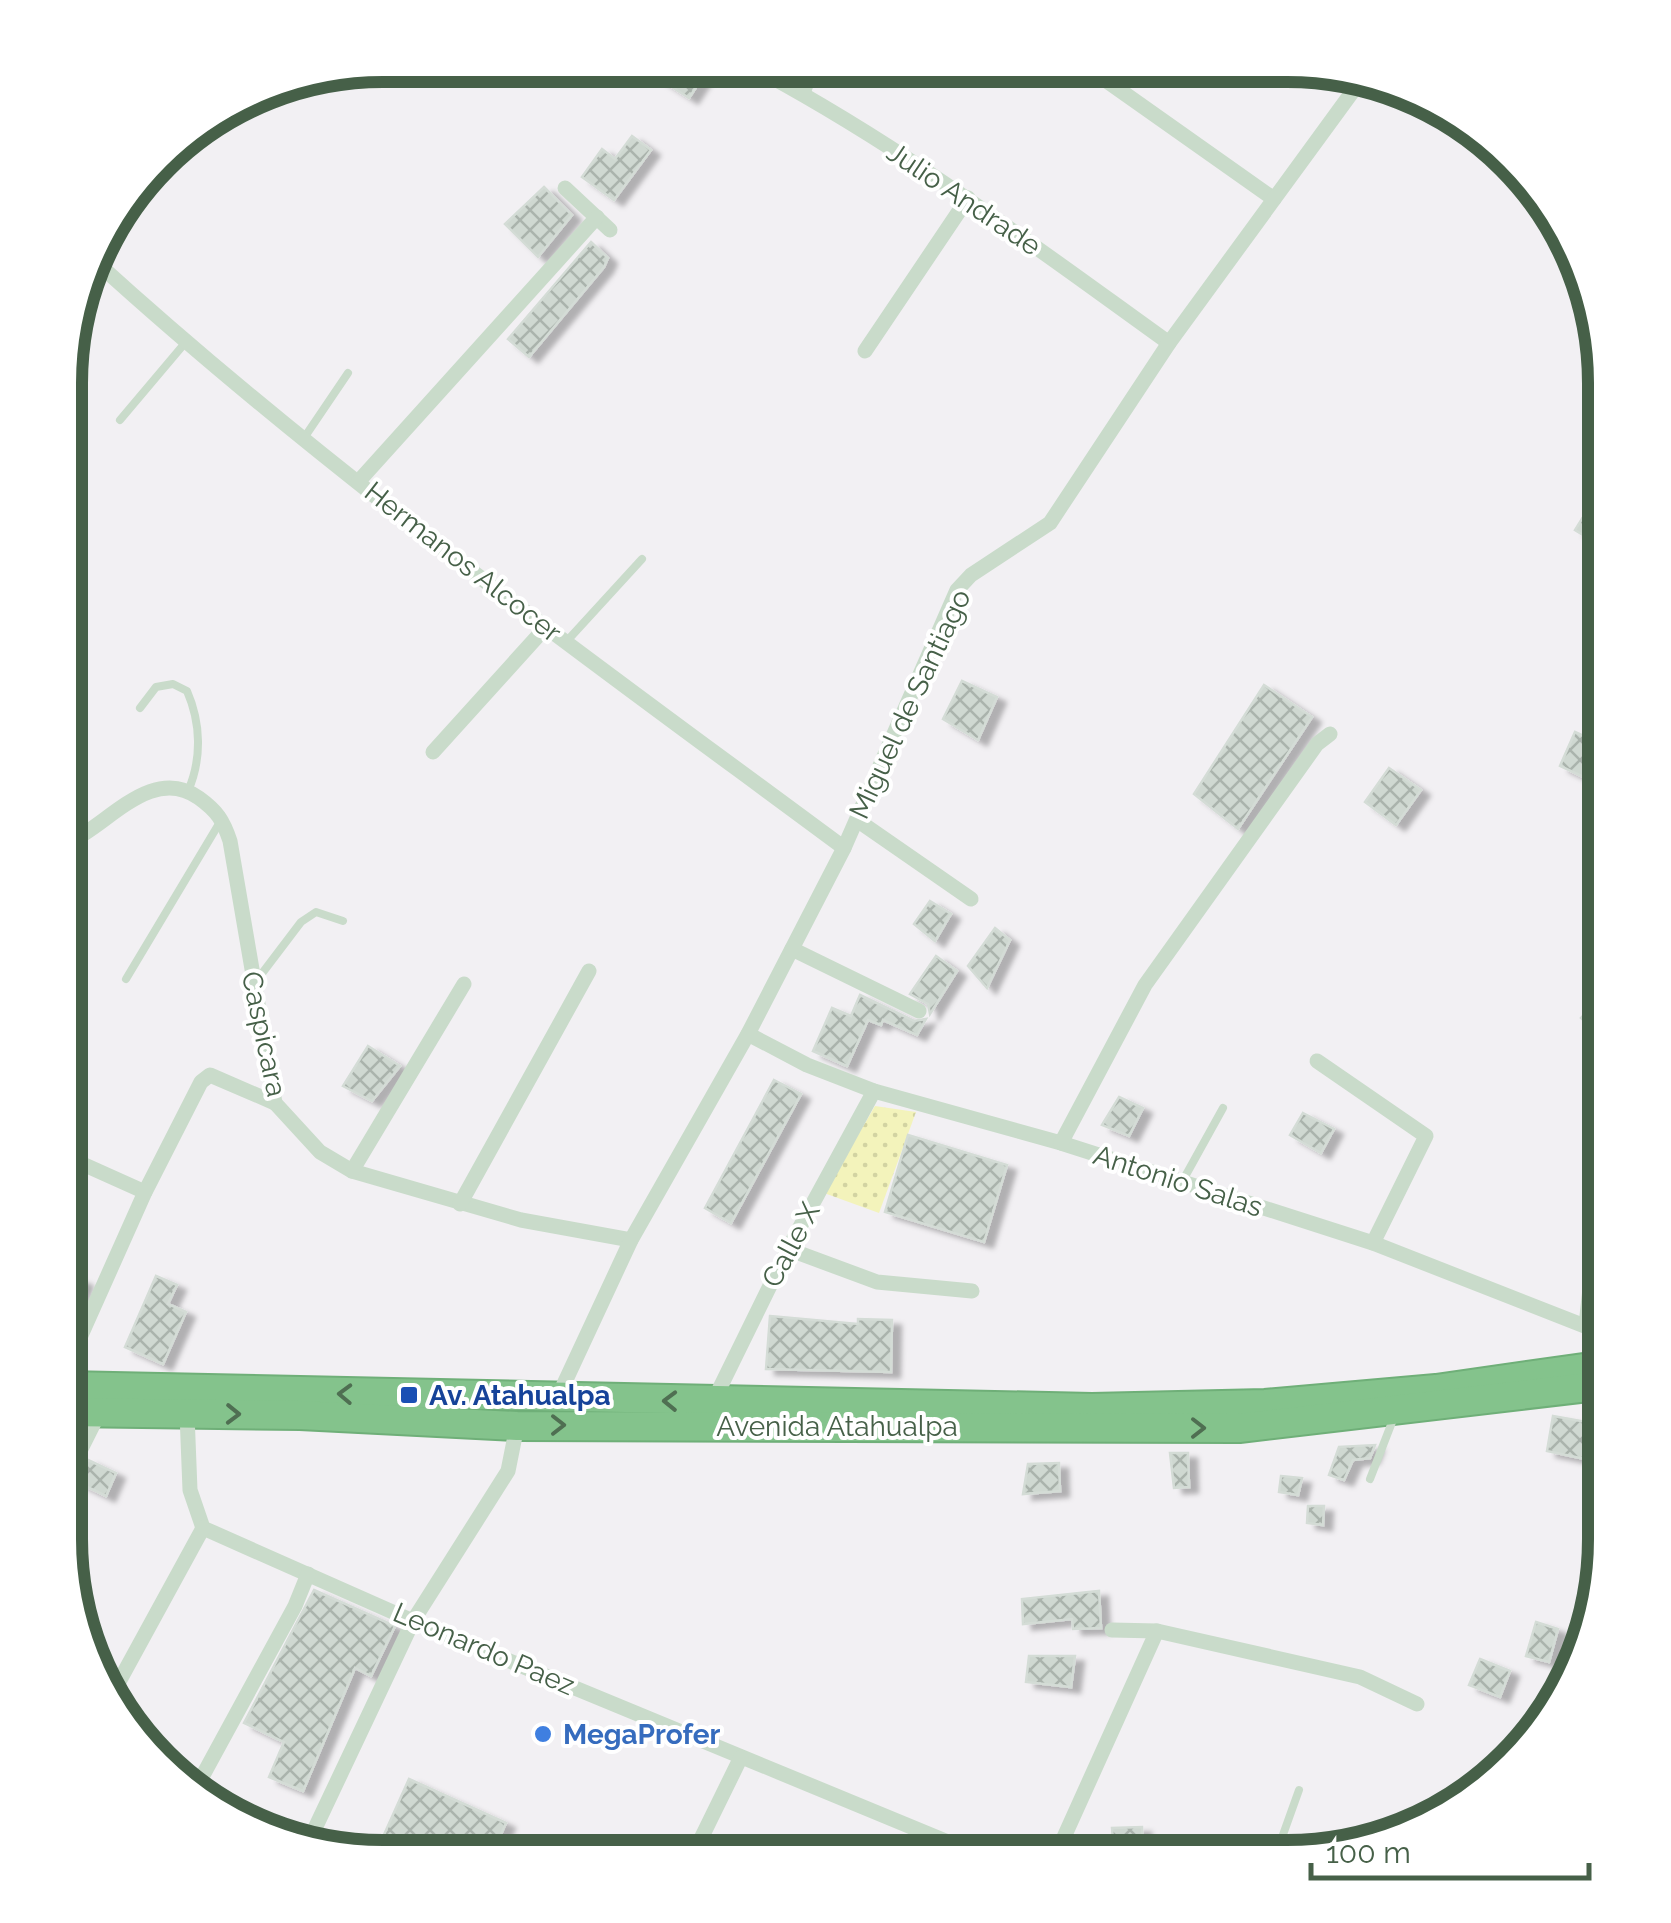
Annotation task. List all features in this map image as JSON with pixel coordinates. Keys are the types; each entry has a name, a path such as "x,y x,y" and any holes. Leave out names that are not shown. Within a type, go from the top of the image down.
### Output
{"highway":[{"name":"Avenida Atahualpa","path":"83,1386 1092,1408 1265,1404 1436,1389 1588,1368"},
{"name":"Avenida Atahualpa","path":"83,1412 518,1426 1239,1428 1588,1388"}],"street":[{"name":"Julio Andrade","path":"784,83 968,198 1170,343"},
{"path":"803,93 807,83"},
{"path":"1111,83 1274,199"},
{"name":"Miguel de Santiago","path":"557,1399 631,1240 748,1034 844,848 957,590 970,575 1050,524 1170,343 1353,91"},
{"path":"565,188 610,230"},
{"path":"865,351 968,198"},
{"path":"358,482 597,217"},
{"name":"Hermanos Alcocer","path":"104,270 184,342 358,482 844,848"},
{"path":"433,752 546,627"},
{"path":"1060,1143 1145,985 1316,744 1330,734"},
{"path":"83,833 147,792 172,787 188,791 223,818"},
{"name":"Caspicara","path":"223,818 276,1103 320,1152 352,1170 460,1204 631,1240"},
{"path":"857,820 971,899"},
{"path":"792,949 919,1011"},
{"path":"460,1204 588,971"},
{"path":"352,1170 464,984"},
{"name":"Antonio Salas","path":"748,1034 807,1065 874,1091 1060,1143 1373,1243 1586,1325"},
{"path":"1317,1061 1426,1136 1373,1243"},
{"path":"83,1332 145,1192 201,1082 210,1075 276,1103"},
{"name":"Calle X","path":"713,1402 788,1249 874,1091"},
{"path":"83,1164 145,1192"},
{"path":"788,1249 877,1282 972,1291"},
{"path":"1586,1325 1588,1307"},
{"path":"83,1446 100,1412"},
{"path":"119,1682 203,1528 190,1490 187,1414"},
{"path":"313,1832 414,1621 508,1472 518,1426"},
{"name":"Leonardo Paez","path":"203,1528 414,1621 943,1840"},
{"path":"201,1779 295,1606 308,1574"},
{"path":"1112,1630 1157,1631 1360,1677 1417,1704"},
{"path":"1063,1840 1157,1631"},
{"path":"700,1840 741,1757"}],"lane":[{"path":"120,420 184,342"},
{"path":"304,438 348,373"},
{"path":"566,642 642,559"},
{"path":"140,708 156,687 173,684 188,691 196,711 197,770 188,791"},
{"path":"126,979 223,818"},
{"path":"254,983 301,922 316,912 344,921"},
{"path":"1182,1182 1223,1108"},
{"path":"1370,1479 1396,1413"},
{"path":"1281,1840 1298,1790"}],"green space":[{"path":"875,1106 916,1112 879,1213 824,1193"}],"building":[{"path":"666,83 699,83 689,98"},
{"path":"632,136 651,150 614,200 582,177 602,149 615,159"},
{"path":"544,187 572,215 538,257 505,224"},
{"path":"591,242 608,258 604,267 529,357 508,339"},
{"path":"1588,509 1588,538 1575,530"},
{"path":"962,681 997,697 978,740 943,719"},
{"path":"1264,685 1312,717 1238,829 1194,794"},
{"path":"1575,732 1588,738 1588,779 1560,766"},
{"path":"1389,768 1421,790 1396,825 1365,802"},
{"path":"930,901 951,914 935,941 914,924"},
{"path":"995,928 1010,940 987,988 968,966"},
{"path":"936,956 957,971 930,1014 928,1004 910,994"},
{"path":"860,995 914,1021 926,1019 917,1035 883,1020 881,1025 868,1020 847,1066 813,1051 832,1008 851,1016"},
{"path":"368,1046 400,1066 372,1101 343,1086"},
{"path":"774,1080 801,1094 731,1223 705,1208"},
{"path":"1119,1097 1143,1108 1129,1136 1102,1125"},
{"path":"1303,1113 1334,1129 1321,1153 1290,1135"},
{"path":"908,1135 1007,1165 984,1242 885,1212"},
{"path":"156,1276 177,1285 168,1304 186,1312 163,1364 125,1347"},
{"path":"770,1316 858,1324 858,1319 892,1320 891,1372 766,1369"},
{"path":"1553,1416 1588,1422 1585,1459 1547,1451"},
{"path":"1375,1445 1370,1458 1353,1460 1344,1480 1329,1475 1339,1447"},
{"path":"1170,1453 1188,1453 1189,1487 1174,1488"},
{"path":"88,1460 116,1473 106,1496 83,1485"},
{"path":"1059,1463 1060,1491 1023,1494 1028,1464"},
{"path":"1281,1476 1302,1478 1298,1495 1279,1492"},
{"path":"1308,1506 1324,1506 1323,1525 1307,1523"},
{"path":"314,1590 395,1626 371,1676 355,1668 303,1791 269,1777 284,1742 244,1723"},
{"path":"1099,1591 1101,1628 1073,1629 1072,1619 1023,1624 1022,1599"},
{"path":"1536,1622 1558,1629 1549,1662 1526,1656"},
{"path":"1029,1656 1075,1656 1071,1687 1026,1682"},
{"path":"1480,1659 1510,1671 1500,1697 1469,1685"},
{"path":"409,1779 506,1823 498,1840 382,1840"},
{"path":"1142,1827 1143,1840 1113,1840 1112,1828"}],"place":[{"name":"Av. Atahualpa","path":"409,1395"},
{"name":"MegaProfer","path":"543,1734"}]}
